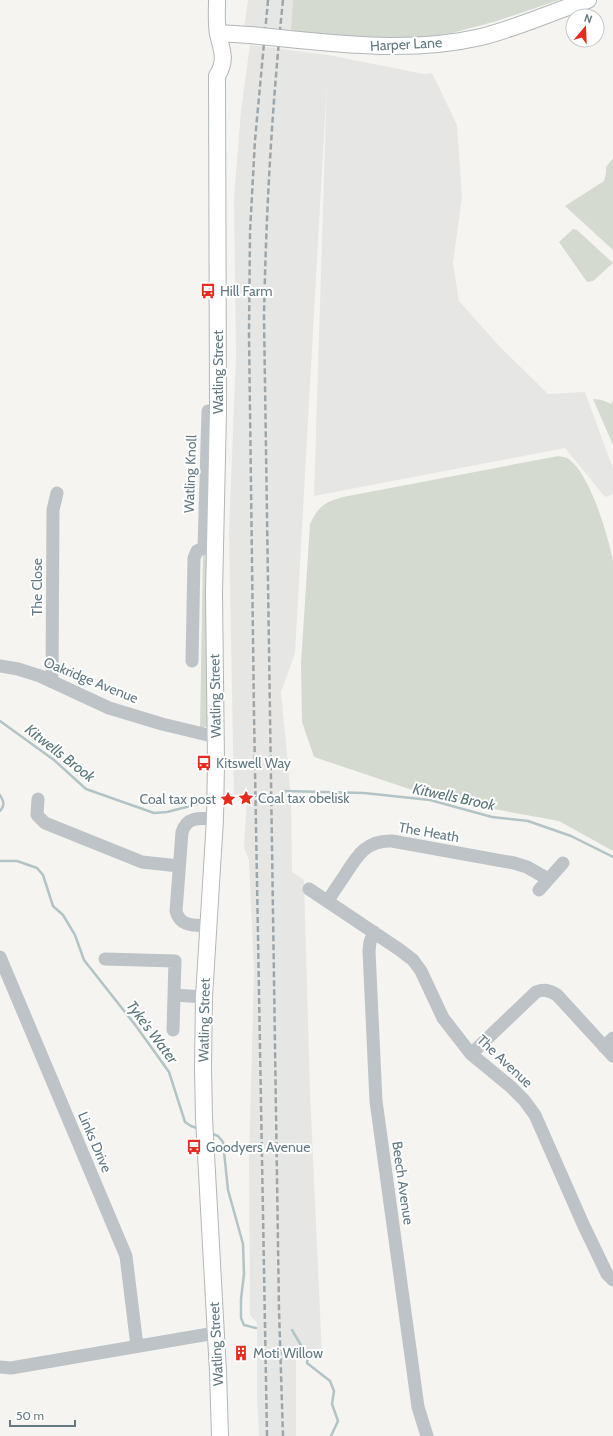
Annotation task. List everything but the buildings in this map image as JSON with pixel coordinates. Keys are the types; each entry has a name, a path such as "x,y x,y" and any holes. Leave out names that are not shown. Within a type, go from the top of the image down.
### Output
{"main road":[{"name":"Watling Street","path":"217,0 218,33 213,51 213,68 217,76 218,411 209,549 216,737 215,819 204,997 203,1067 204,1118 220,1436"},
{"name":"Harper Lane","path":"218,33 377,46 425,45 480,37 588,0"}],"street":[{"name":"The Close","path":"52,682 53,510 57,493"},
{"path":"192,661 194,558 197,551 209,549"},
{"name":"Oakridge Avenue","path":"0,666 24,671 109,708 162,724 216,737"},
{"path":"38,799 37,815 45,823 135,860 153,864 179,866"},
{"path":"208,926 185,924 177,916 176,911 182,832 184,825 191,820 200,818 215,819"},
{"name":"The Heath","path":"328,901 362,851 382,841 392,841 514,863 527,867 548,880"},
{"path":"539,890 563,863"},
{"name":"The Avenue","path":"309,889 413,960 421,971 444,1018 471,1054 511,1087 524,1100 535,1115 583,1224 607,1274 613,1280"},
{"name":"Beech Avenue","path":"374,932 370,942 369,951 376,1101 418,1406 427,1436"},
{"name":"Links Drive","path":"0,957 126,1256 137,1346"},
{"path":"105,959 175,961 173,1030"},
{"path":"471,1054 536,992 543,990 550,991 557,995 610,1047"},
{"path":"174,995 204,997"},
{"path":"0,1367 11,1368 215,1332"}],"shaded area":[{"path":"248,0 533,0 324,32 244,28"},
{"path":"293,0 559,0 497,21 452,33 405,40 291,33"},
{"path":"250,45 328,55 424,74 432,73 457,125 462,197 453,263 459,301 500,347 548,394 585,392 613,469 613,494 605,497 565,448 314,496 327,81 295,653 281,692 291,796 292,872 304,880 310,1092 322,1356 296,1360 296,1436 259,1436 257,1396 257,1323 250,1315 249,1160 254,971 249,860 244,848 247,795 234,796 229,533 236,355 234,198 241,111"},
{"path":"613,158 613,250 565,206 604,181 606,167"},
{"path":"573,229 577,230 613,263 593,281 587,282 559,242"},
{"path":"593,399 602,400 611,404 613,400 613,445"},
{"path":"558,456 567,458 575,465 583,476 597,505 613,561 613,851 559,821 439,799 314,757 302,722 301,663 310,524 319,509 326,503 343,497"},
{"path":"205,552 208,554 208,726 200,729 203,553"}],"waterway":[{"name":"Kitwells Brook","path":"0,721 54,760 86,789 154,813 167,812 202,803"},
{"name":"Kitwells Brook","path":"284,791 364,793 430,800 492,817 528,821 571,836 613,857"},
{"name":"Tyke's Water","path":"0,795 3,803 3,807 0,811"},
{"name":"Tyke's Water","path":"0,861 17,861 37,868 43,875 53,906 63,915 75,935 84,960 136,1026 169,1072 185,1122 200,1129"},
{"name":"Tyke's Water","path":"210,1133 218,1136 223,1142 228,1190 243,1244 244,1274 241,1299 241,1318 244,1325 256,1328"},
{"name":"Tyke's Water","path":"292,1330 308,1357 307,1363 330,1381 334,1391 332,1404 338,1421 331,1436"}],"railway":[{"path":"267,1436 254,715 249,334 250,232 255,140 268,0"},
{"path":"283,0 270,158 264,317 279,1310 283,1436"}],"place":[{"name":"Hill Farm","path":"208,291"},
{"name":"Kitswell Way","path":"204,763"},
{"name":"Coal tax obelisk","path":"246,798"},
{"name":"Coal tax post","path":"228,799"},
{"name":"Goodyers Avenue","path":"194,1147"},
{"name":"Moti Willow","path":"241,1353"}]}
